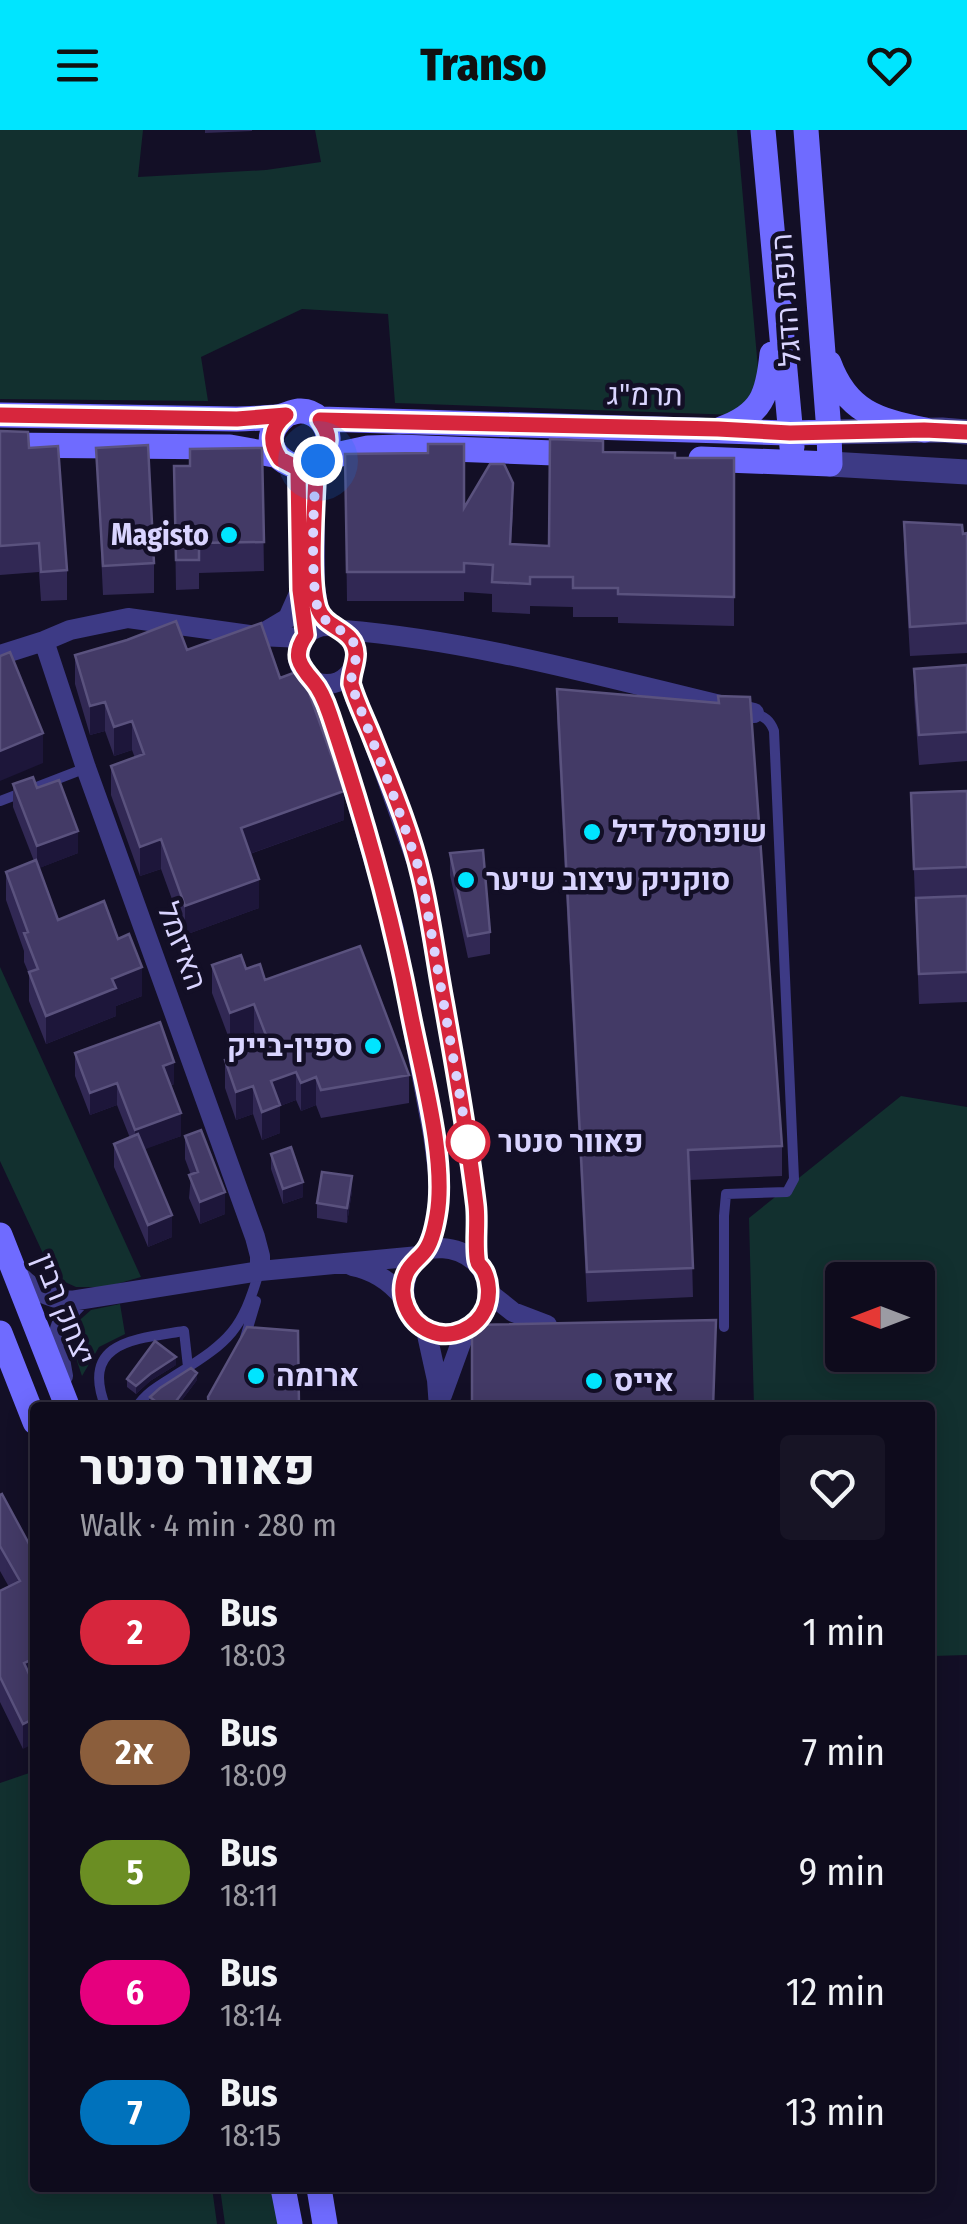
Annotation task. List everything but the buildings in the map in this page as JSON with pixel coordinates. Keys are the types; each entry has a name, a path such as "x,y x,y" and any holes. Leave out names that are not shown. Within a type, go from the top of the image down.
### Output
{"main road":[{"name":"הנפת הדגל","path":"763,130 793,462"},
{"name":"הנפת הדגל","path":"806,130 830,464"},
{"path":"718,429 750,415 765,395 772,356 776,274"},
{"path":"822,343 836,383 858,408 888,422 924,430"},
{"path":"0,415 237,419 300,411 320,420 328,434 326,450 304,461 274,449 272,434 286,415"},
{"name":"תרמ\"ג","path":"320,420 830,432"},
{"name":"תרמ\"ג","path":"0,444 230,447 304,461 368,448 399,447 612,455"},
{"name":"תרמ\"ג","path":"669,458 830,464"},
{"name":"יצחק רבין","path":"0,1235 66,1402"},
{"path":"0,1333 30,1409"},
{"path":"284,2192 290,2224"},
{"path":"320,2192 325,2224"}],"street":[{"name":"תרמ\"ג","path":"830,432 967,432"},
{"path":"12,1266 41,1294 60,1300 80,1300 260,1270 336,1264 422,1253 454,1249 484,1270 489,1294 486,1306 468,1328 439,1334 415,1322 403,1296 406,1274 422,1253 435,1227 440,1187 434,1135 394,929 327,708 298,658 305,637 300,590 304,461"},
{"path":"304,461 316,485 318,611 353,641 356,655 351,684 355,698 421,874 468,1142 477,1209 477,1262"},
{"name":"תרמ\"ג","path":"830,464 967,472"},
{"path":"258,636 288,618 300,590"},
{"path":"0,655 70,630 128,618 258,636 305,637 317,628 337,628 524,660 754,713"},
{"path":"313,680 334,683 374,649 388,643 420,640"},
{"name":"האיזמל","path":"44,642 254,1237 260,1270"},
{"path":"336,1264 373,1272 403,1296"},
{"path":"468,1328 555,1326 513,1312 489,1294"},
{"path":"67,1402 58,1331 69,1310 80,1300"},
{"path":"441,1402 468,1328"},
{"path":"426,1330 440,1402"}],"lane":[{"path":"714,1327 726,1194 786,1192 794,1179 774,731 771,722 754,713"},
{"path":"0,801 86,768"},
{"path":"243,1345 260,1270"},
{"path":"140,1402 145,1394 224,1342 249,1306 260,1270"},
{"path":"104,1402 98,1379 100,1366 113,1349 129,1340 184,1331 188,1368"}],"green space":[{"path":"0,130 143,130 138,177 266,170 321,162 315,130 737,130 759,380 737,415 395,403 388,314 302,309 201,357 208,401 0,399"},
{"path":"0,967 141,1277 106,1287 76,1287 54,1277 0,1161"},
{"path":"901,1096 967,1107 967,1655 935,1656 935,1402 754,1402 749,1218"},
{"path":"120,1304 125,1334 99,1347 82,1376 71,1343 73,1326 91,1310"},
{"path":"30,1773 30,2192 213,2192 217,2224 0,2224 0,1783"},
{"path":"221,2192 274,2192 281,2224 225,2224"}],"bus line":[{"name":"2","path":"0,415 237,419 286,415 276,426 272,441 280,459 298,472 300,590 306,635 298,658 327,708 382,883 435,1144 440,1187 435,1227 426,1250 406,1274 403,1296 415,1322 439,1334 466,1329 480,1318 489,1294 488,1282 477,1262 477,1209 468,1142 421,874 355,698 351,684 356,655 353,641 318,611 314,565 316,474 328,442 320,420 790,433 967,432"}],"place":[{"name":"Magisto","path":"229,535"},
{"name":"שופרסל דיל","path":"592,832"},
{"name":"סוקניק עיצוב שיער","path":"466,880"},
{"name":"ספין-בייק","path":"373,1046"},
{"name":"פאוור סנטר","path":"468,1142"},
{"name":"ארומה","path":"256,1376"},
{"name":"אייס","path":"594,1381"}],"route":[{"path":"318,461 314,565 318,611 353,641 356,655 351,684 355,698 421,874 468,1142"}]}
